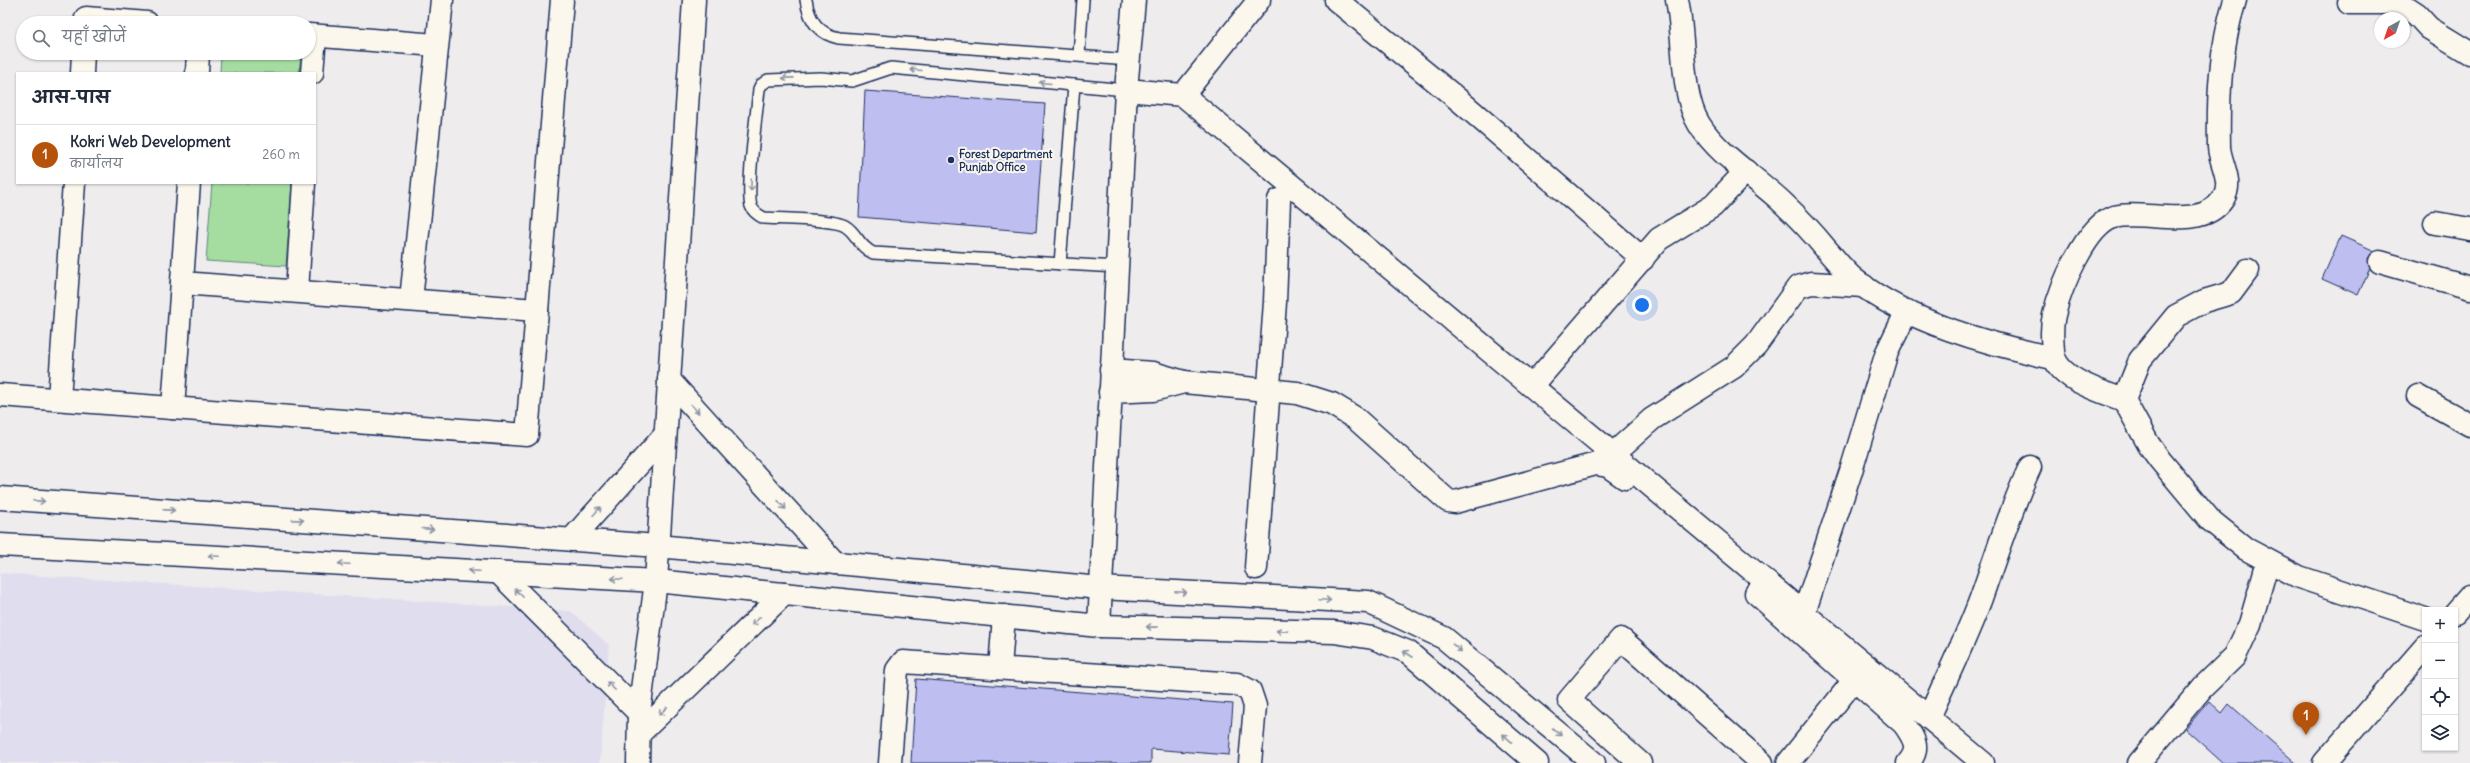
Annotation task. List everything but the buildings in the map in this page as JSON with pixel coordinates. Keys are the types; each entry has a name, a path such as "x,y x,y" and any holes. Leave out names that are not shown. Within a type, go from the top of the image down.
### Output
{"street":[{"path":"411,300 436,45 442,0"},
{"path":"0,395 525,436 529,430 537,310 562,0"},
{"path":"638,763 639,723 656,581 694,0"},
{"path":"1099,626 1126,90 1134,0"},
{"path":"1183,95 1259,0"},
{"path":"1336,0 1460,101 1643,259"},
{"path":"1677,0 1684,63 1692,107 1699,124 1714,142 1782,202 1843,270 1864,286 1931,323 1963,334 2053,358 2063,371 2086,385 2124,400 2149,445 2210,520 2246,549 2299,577 2422,618"},
{"path":"2053,358 2054,314 2071,265 2098,228 2112,217 2140,214 2177,218 2200,214 2215,208 2223,198 2228,185 2219,147 2218,95 2225,33 2235,0"},
{"path":"2349,3 2388,3 2402,5 2416,15 2429,28 2470,52"},
{"path":"86,14 100,16"},
{"path":"316,36 436,45"},
{"path":"82,72 83,60"},
{"path":"197,72 198,60"},
{"path":"312,60 312,72"},
{"path":"1126,90 1183,95 1983,763"},
{"path":"1532,386 1666,233 1713,206 1746,171"},
{"path":"59,399 74,184"},
{"path":"173,408 189,184"},
{"path":"297,291 304,184"},
{"path":"1256,568 1267,389 1275,302 1279,200"},
{"path":"2435,223 2470,229"},
{"path":"2380,262 2470,288"},
{"path":"2124,400 2140,360 2176,316 2204,301 2231,293 2248,270"},
{"path":"182,283 537,310"},
{"path":"1613,454 1652,419 1734,367 1746,357 1798,287 1811,283 1864,286"},
{"path":"1804,613 1851,471 1887,352 1907,311"},
{"path":"1111,370 1153,373 1184,382 1297,393 1338,407 1355,418 1440,496 1448,501 1455,502 1596,464 1608,466 1892,712 1914,738 1916,747 1915,754 1908,763"},
{"path":"669,380 835,563"},
{"path":"1110,392 1153,390 1184,382"},
{"path":"2418,396 2470,425"},
{"path":"571,540 665,434"},
{"path":"1929,718 1961,648 2010,510 2030,467"},
{"path":"0,498 658,546 1100,588 1368,602 1444,638 1594,763"},
{"path":"0,545 656,581 1099,626 1334,632 1373,638 1408,652 1537,763"},
{"path":"2139,763 2203,687 2235,656 2250,624 2268,561"},
{"path":"498,572 639,723"},
{"path":"639,723 784,594"},
{"path":"2458,610 2470,596"},
{"path":"1000,668 1004,616"},
{"path":"1640,763 1569,700 1621,639 1762,763"},
{"path":"2324,763 2422,650"},
{"path":"890,763 897,670 903,662 1237,684 1250,691 1254,706 1250,763"},
{"path":"1788,763 1855,679"}],"lane":[{"path":"806,0 811,19 820,31 828,36 1128,60"},
{"path":"1079,55 1083,0"},
{"path":"1117,267 873,254 860,245 851,231 838,223 764,218 758,215 750,205 751,184 759,89 761,85 768,80 821,78 852,81 891,68 1126,90"},
{"path":"1060,264 1074,85"}],"shaded area":[{"path":"0,573 571,611 609,645 600,763 0,763"}],"green space":[{"path":"221,60 300,60 299,72 220,72"},
{"path":"212,184 292,184 286,266 206,261"}],"place":[{"name":"Forest Department Punjab Office","path":"951,160"},
{"name":"Kokri Web Development","path":"2306,735"}]}
